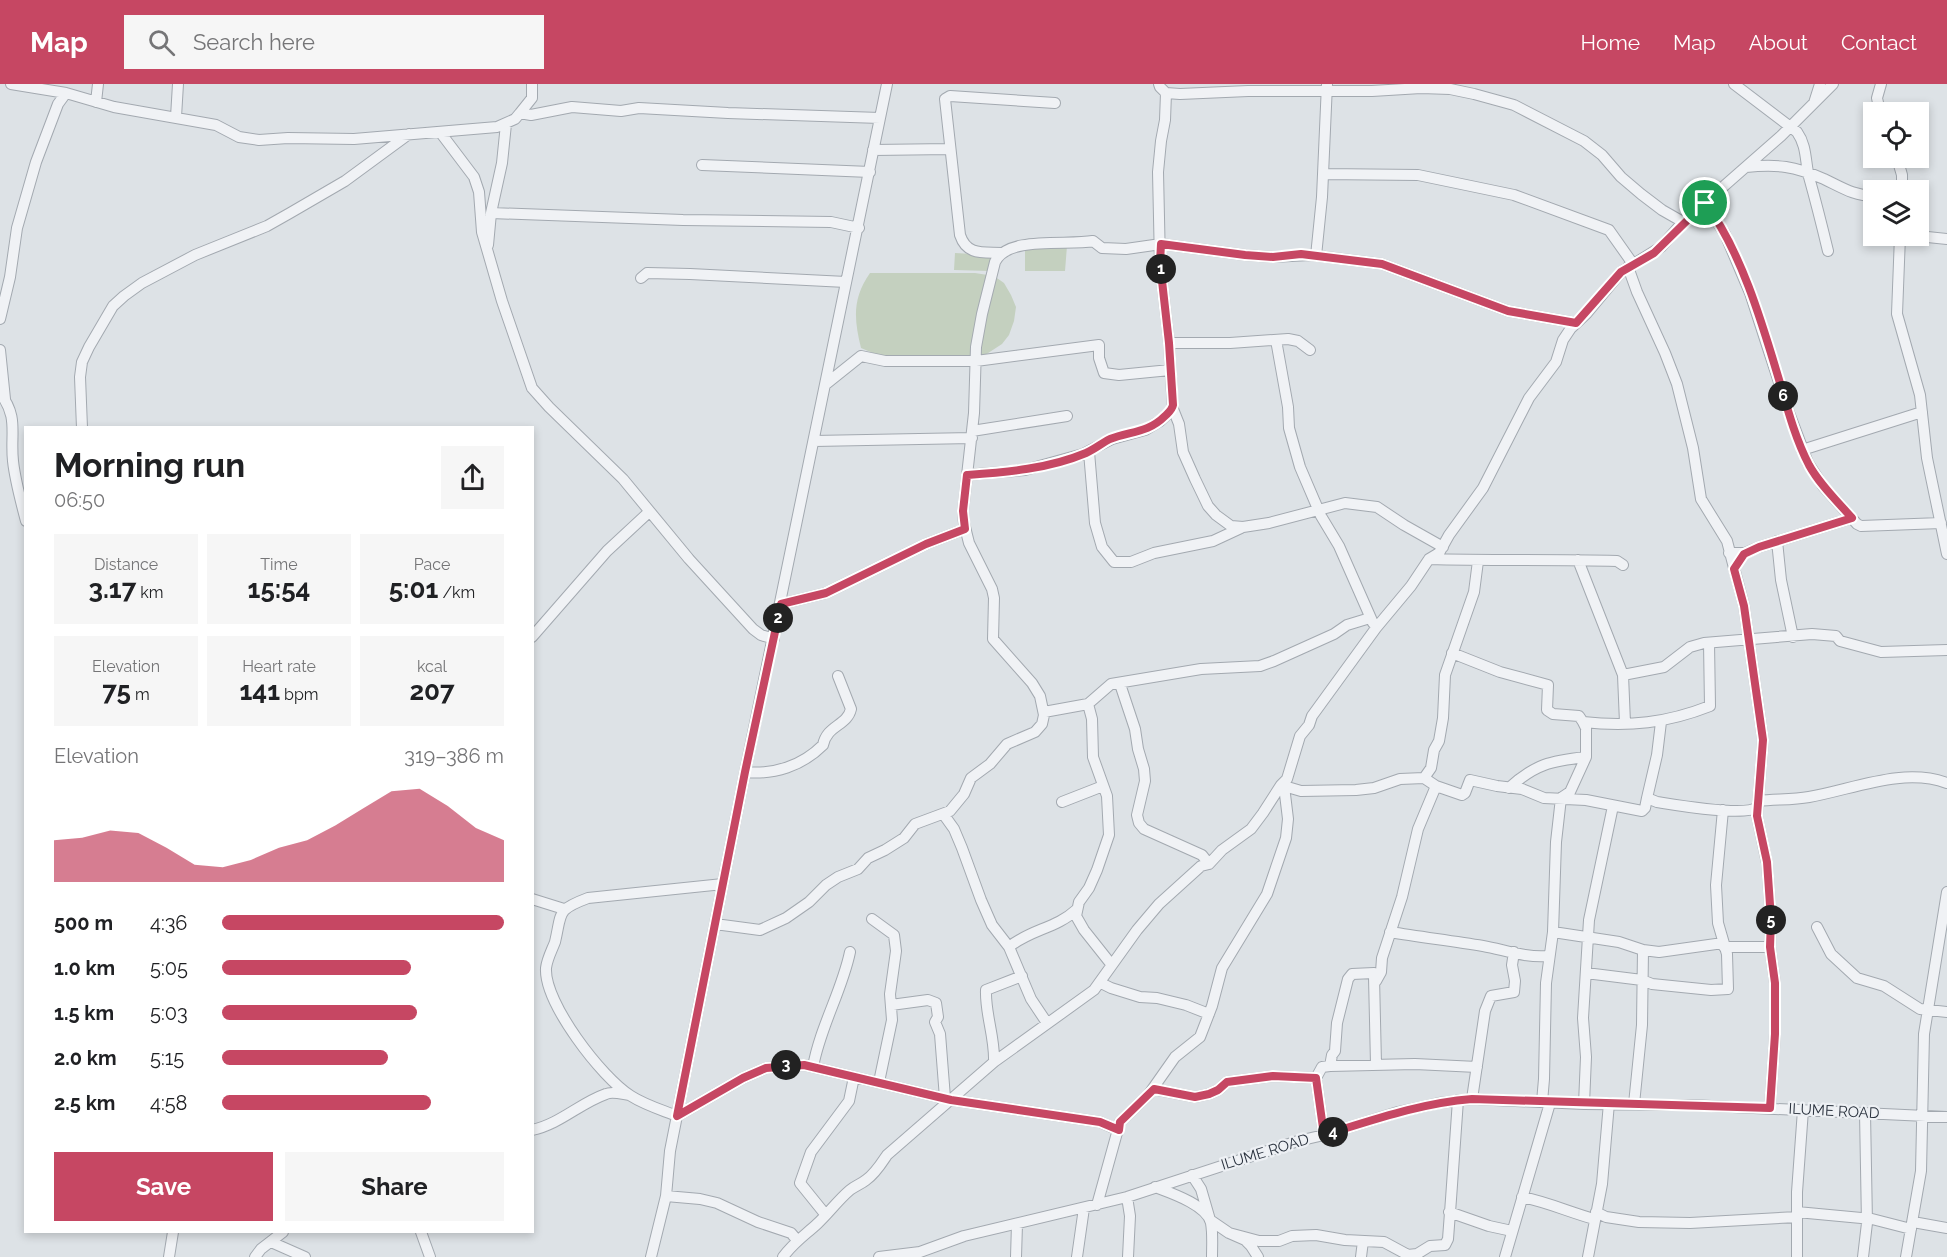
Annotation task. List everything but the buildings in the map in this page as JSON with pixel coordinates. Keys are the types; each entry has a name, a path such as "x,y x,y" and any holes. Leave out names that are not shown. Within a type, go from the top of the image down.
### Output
{"street":[{"path":"11,84 66,93 96,102 216,125 239,137 259,140 354,139 497,127 515,119 520,113 532,98 532,84"},
{"path":"96,102 98,84"},
{"path":"176,117 178,84"},
{"path":"651,1257 666,1196 670,1151 745,772 887,84"},
{"path":"1734,84 1797,132 1804,144 1808,173 1828,251"},
{"path":"1814,103 1820,84"},
{"path":"783,1257 797,1240 820,1222 825,1214 849,1191 867,1180 887,1155 948,1099 994,1062 1084,998 1101,982 1111,964 1159,904 1202,866 1209,864 1222,850 1251,829 1287,778 1300,736 1309,725 1312,716 1376,628 1411,586 1429,559 1438,554 1472,506 1529,398 1556,362 1566,334 1613,280 1631,265 1654,253 1683,222 1790,127 1833,84"},
{"path":"1878,102 1881,84"},
{"path":"1443,547 1377,507 1344,503 1269,523 1243,527 1231,526 1208,506 1183,452 1179,424 1173,409 1169,343 1160,263 1158,172 1165,120 1163,88 1180,94 1327,88 1474,89 1514,105 1584,141 1602,155 1641,195 1683,222"},
{"path":"1316,256 1327,88"},
{"path":"0,319 10,277 17,228 36,162 58,104 66,93"},
{"path":"1002,253 970,250 963,244 960,235 945,99 947,97 1055,103"},
{"path":"520,113 531,115 572,107 621,111 639,108 880,118"},
{"path":"488,252 491,213 502,163 506,124"},
{"path":"440,132 477,184 480,220 488,252 502,302 532,388 623,479 649,512 753,629 774,639"},
{"path":"82,426 80,377 82,362 113,306 124,296 142,283 195,255 267,226 290,213 345,181 409,134"},
{"path":"873,150 950,149"},
{"path":"702,165 870,172"},
{"path":"1745,167 1782,165 1808,173 1854,194 1863,195"},
{"path":"1323,174 1418,175 1514,195 1609,230 1631,265 1637,292 1677,384 1693,448 1701,499 1722,531 1744,606 1763,740 1758,826 1767,862 1771,919 1770,947 1775,983 1770,1108"},
{"path":"1705,203 1725,234 1750,293 1802,450 1815,475 1857,524 1865,526 1941,523"},
{"path":"491,213 831,222 859,228"},
{"path":"1929,237 1947,239"},
{"path":"715,924 754,930 773,925 809,902 818,891 838,877 858,868 868,858 904,838 915,824 950,811 964,794 971,778 990,764 1007,744 1035,732 1042,724 1044,712 1037,688 993,639 995,609 992,589 969,543 963,511 982,314 995,262 1008,248 1068,241 1079,243 1093,241 1102,248 1126,249 1161,244 1252,256 1316,256 1382,264 1508,311 1576,323"},
{"path":"1900,246 1897,314 1917,382 1927,458 1942,507 1941,523 1947,554"},
{"path":"641,278 647,273 846,282"},
{"path":"1169,343 1230,343 1294,339 1310,350"},
{"path":"1276,340 1288,407 1289,428 1300,467 1318,510 1346,560 1376,628"},
{"path":"826,384 861,356 885,360 976,361 1099,345 1099,358 1104,373 1119,375 1170,370"},
{"path":"0,351 2,396 11,411 14,425 13,460 24,512"},
{"path":"967,475 1025,470 1089,452 1112,439 1145,430 1160,421 1173,409"},
{"path":"1802,450 1922,412"},
{"path":"814,441 972,434 1067,416"},
{"path":"1089,452 1097,532 1102,548 1114,562 1131,562 1154,553 1213,542 1243,527"},
{"path":"534,635 607,551 649,512"},
{"path":"1729,554 1744,554 1777,541 1852,518"},
{"path":"781,604 826,593 926,544 965,529"},
{"path":"1777,541 1781,580 1792,637"},
{"path":"1734,569 1744,554"},
{"path":"1429,559 1617,561 1623,565"},
{"path":"1578,560 1623,675 1625,723"},
{"path":"1424,778 1431,768 1434,750 1439,741 1446,675 1474,592 1478,561"},
{"path":"1044,712 1088,704 1111,684 1200,669 1260,666 1334,634 1347,625 1370,618"},
{"path":"1623,675 1664,667 1690,647 1709,643 1826,634 1836,636 1840,641 1881,652 1947,650"},
{"path":"1583,722 1607,724 1661,722 1710,706 1709,643"},
{"path":"1452,653 1500,672 1548,685 1547,710 1553,714 1579,716 1586,728 1586,757 1570,792 1561,798 1556,842 1553,932 1546,983 1544,1079 1546,1102 1505,1257"},
{"path":"745,772 766,774 780,771 796,764 823,745 825,736 850,714 851,709 838,676"},
{"path":"1120,684 1135,729 1144,769 1145,781 1137,814 1139,823 1144,829 1202,855 1209,864"},
{"path":"1008,947 1025,935 1046,929 1076,910 1089,888 1108,841 1107,796 1093,757 1092,719 1088,704"},
{"path":"1282,785 1301,791 1356,790 1374,788 1400,779 1424,778 1436,786 1462,795 1470,780 1522,789 1544,798 1586,800 1642,812 1658,755 1661,722"},
{"path":"1509,788 1524,774 1539,765 1586,757"},
{"path":"1647,798 1657,802 1752,812 1758,804 1805,798 1865,784 1926,777 1947,783"},
{"path":"1097,1205 1120,1122 1154,1089 1175,1057 1200,1037 1222,968 1261,907 1287,838 1288,819 1282,785"},
{"path":"1062,802 1103,786"},
{"path":"1374,974 1376,981 1381,972 1382,958 1402,897 1418,829 1436,786"},
{"path":"1584,1104 1586,1058 1583,1018 1588,920 1613,806"},
{"path":"1586,973 1642,980 1652,984 1725,991 1728,987 1726,954 1718,923 1716,885 1723,810"},
{"path":"944,815 954,829 992,925 1008,947 1031,999 1047,1023"},
{"path":"677,1116 629,1095 604,1073 562,1018 546,969 564,909 588,898 723,884"},
{"path":"1906,1257 1921,1171 1924,1034 1947,892"},
{"path":"534,900 564,909"},
{"path":"1076,910 1078,922 1111,964"},
{"path":"872,919 891,932 896,940 890,993 892,1020 890,1037 879,1082"},
{"path":"1817,927 1831,954 1857,978 1884,986 1913,1005 1928,1010 1947,1012"},
{"path":"1390,932 1527,956 1548,956 1549,954"},
{"path":"1553,932 1588,936 1659,952 1724,945 1770,947"},
{"path":"1634,1104 1642,1024 1643,950"},
{"path":"813,1067 818,1043 838,993 850,952"},
{"path":"1472,1099 1485,1011 1490,997 1514,992 1515,981 1512,965 1514,952"},
{"path":"1330,1066 1335,1051 1337,1023 1348,979 1352,974 1374,974"},
{"path":"1374,974 1376,1064"},
{"path":"994,1062 995,1045 986,1002 986,990 1022,976"},
{"path":"1101,982 1111,988 1140,997 1157,998 1186,1005 1209,1014"},
{"path":"891,1005 928,1000 936,1003 938,1017 935,1023 940,1034 948,1099"},
{"path":"1324,1135 1316,1078 1322,1067 1376,1064 1477,1067"},
{"path":"677,1116 743,1078 766,1068 790,1065 813,1067 948,1099 1100,1122 1119,1130"},
{"path":"1154,1089 1195,1097 1218,1090 1227,1082 1273,1076 1316,1078"},
{"path":"825,1214 803,1189 800,1183 801,1176 811,1152 849,1101 854,1077"},
{"path":"534,1129 555,1123 608,1093 629,1095"},
{"path":"1229,1233 1259,1241 1279,1241 1292,1236 1325,1236 1345,1240 1384,1242 1407,1256 1417,1254 1431,1246 1445,1245 1448,1239 1458,1100"},
{"name":"ILUME ROAD","path":"879,1257 919,1255 964,1236 1127,1197 1298,1141 1398,1112 1458,1100 1770,1108 1947,1116"},
{"path":"1588,1257 1602,1184 1609,1103"},
{"path":"1797,1257 1797,1192 1803,1110"},
{"path":"1863,1257 1867,1218 1865,1113"},
{"path":"1192,1175 1201,1189 1210,1220 1212,1257"},
{"path":"1155,1187 1189,1202 1204,1212 1210,1220 1251,1246 1258,1257"},
{"path":"666,1196 717,1203 758,1222 791,1233 797,1240"},
{"path":"1127,1197 1130,1216 1128,1257"},
{"path":"1522,1197 1549,1202 1564,1210 1639,1222 1690,1223 1797,1214 1867,1218 1947,1228"},
{"path":"1077,1257 1084,1208"},
{"path":"1449,1212 1489,1226 1512,1231"},
{"path":"1016,1257 1017,1224"},
{"path":"170,1257 173,1233"},
{"path":"255,1257 261,1249 282,1233"},
{"path":"421,1233 430,1257"},
{"path":"1361,1257 1363,1241"},
{"path":"271,1242 305,1257"}],"green space":[{"path":"1067,246 1065,271 1025,271 1025,248"},
{"path":"955,253 991,255 990,271 954,270"},
{"path":"870,273 975,273 994,276 1004,283 1016,307 1009,335 1002,344 982,357 880,356 861,348 856,309 860,292"}],"route":[{"path":"1705,203 1725,234 1750,293 1796,434 1808,463 1823,486 1852,518 1759,547 1744,554 1734,569 1742,594 1763,740 1757,816 1767,862 1771,919 1770,947 1775,983 1775,1034 1770,1108 1472,1099 1398,1112 1324,1135 1316,1078 1273,1076 1227,1082 1218,1090 1195,1097 1154,1089 1120,1122 1119,1130 1100,1122 951,1100 804,1065 766,1068 743,1078 677,1116 757,712 781,604 826,593 926,544 965,529 963,511 967,475 1025,470 1083,454 1112,439 1145,430 1160,421 1173,409 1169,343 1160,263 1161,244 1217,250 1231,254 1273,257 1301,254 1382,264 1447,286 1508,311 1576,323 1621,272 1654,253 1683,222 1705,203"}]}
